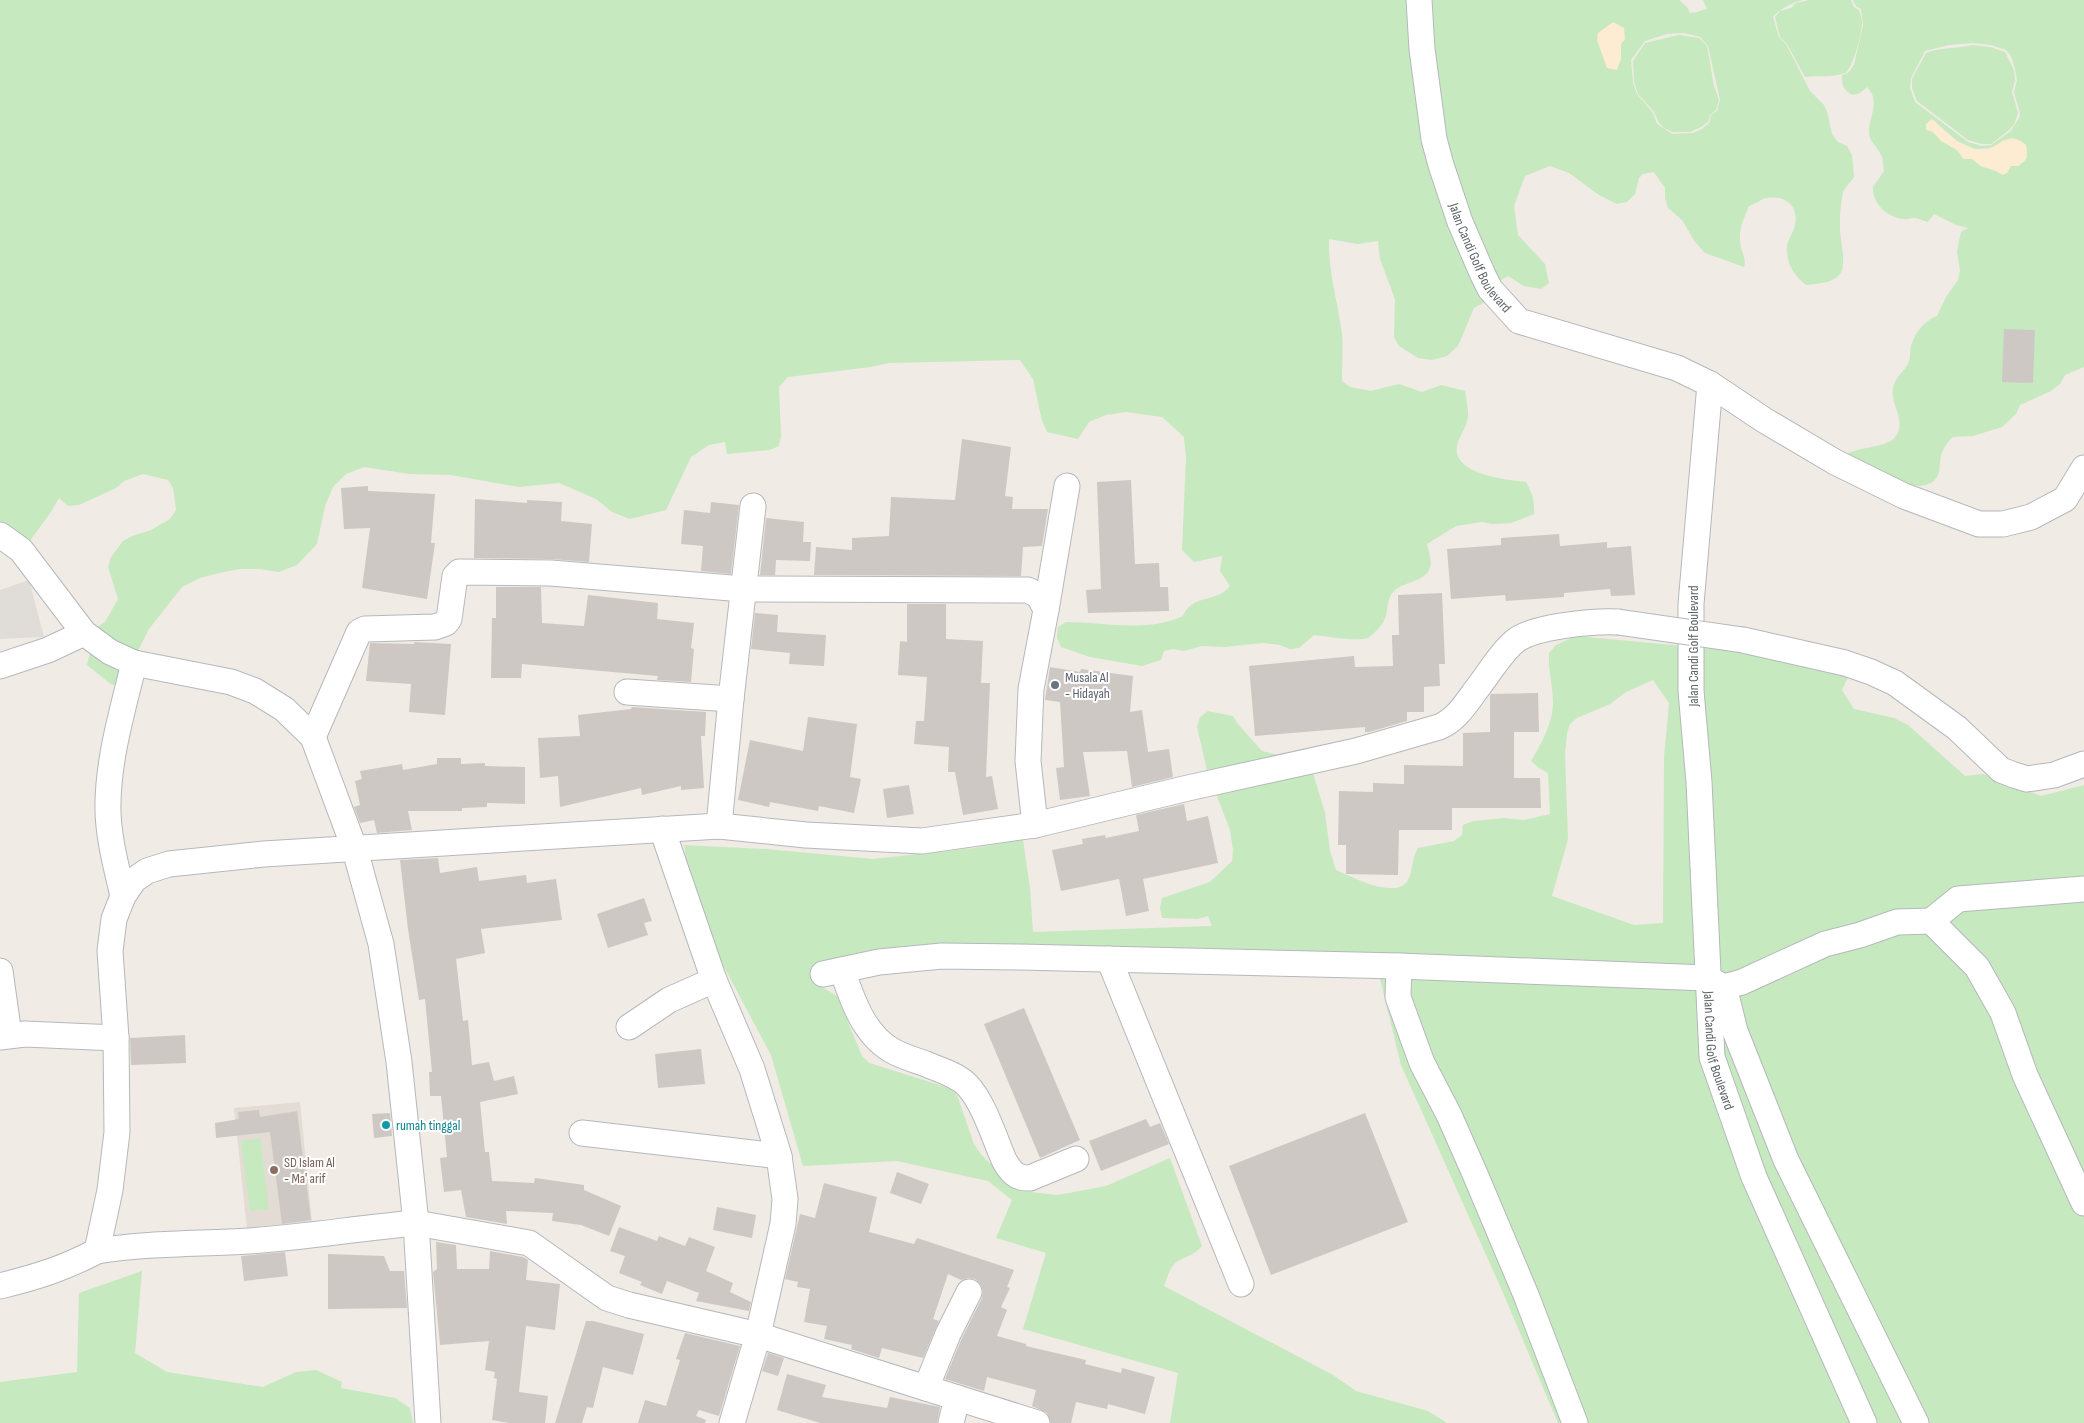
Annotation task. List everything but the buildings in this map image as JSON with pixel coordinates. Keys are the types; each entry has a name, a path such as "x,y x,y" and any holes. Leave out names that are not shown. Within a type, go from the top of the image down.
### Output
{"street":[{"name":"Jalan Candi Golf Boulevard","path":"1420,0 1422,49 1434,139 1460,222 1490,289 1518,321 1677,368 1710,384 1691,604 1690,691 1700,782 1716,983 1712,1057 1754,1177 1864,1423"},
{"path":"1710,384 1764,420 1835,462 1904,496 1979,524 2003,524 2031,517 2065,500 2084,468"},
{"path":"1034,825 1028,761 1031,689 1067,486"},
{"path":"719,826 730,699 753,506"},
{"path":"0,535 21,550 84,633 110,652 134,663 231,682 255,691 284,709 313,737 354,850 381,944 399,1062 416,1223 428,1423"},
{"path":"313,737 359,632 365,629 435,627 446,623 449,619 455,576 459,572 551,573 743,589 1028,590 1039,596 1046,610"},
{"path":"97,1251 110,1190 117,1132 116,1038 110,951 114,919 123,896 134,880 147,871 169,864 264,854 354,850 475,840 719,826 806,835 922,841 1034,825 1188,788 1356,751 1439,727 1447,724 1458,714 1513,642 1523,635 1543,630 1598,622 1618,622 1743,640 1845,663 1871,672 1895,683 1957,728 2001,770 2014,775 2027,778 2054,775 2084,764"},
{"path":"0,666 48,650 84,633"},
{"path":"123,896 113,850 108,804 111,762 134,663"},
{"path":"627,692 730,699"},
{"path":"662,829 714,980 752,1069 779,1156 785,1199 783,1224 758,1335 732,1423"},
{"path":"1076,1159 1030,1178 1016,1176 1006,1164 975,1094 965,1083 948,1073 890,1050 877,1038 832,972 879,962 942,956 1399,966 1716,983 1742,982 1825,944 1898,922 1931,921 1958,899 2019,896 2084,889"},
{"path":"1931,921 1977,967 2003,1013 2024,1075 2084,1203"},
{"path":"1109,959 1241,1284"},
{"path":"1399,966 1398,997 1422,1063 1449,1115 1479,1183 1526,1295 1575,1423"},
{"path":"0,971 4,1036 25,1034 116,1038"},
{"path":"630,1027 668,1000 714,980"},
{"path":"1716,983 1786,1160 1916,1423"},
{"path":"582,1132 779,1156"},
{"path":"0,1286 40,1277 73,1264 97,1251 129,1246 249,1241 416,1223 529,1243 607,1298 629,1305 758,1335 1037,1423"},
{"path":"926,1388 948,1334 969,1292"},
{"path":"951,1423 957,1398"}],"shaded area":[{"path":"29,580 44,637 0,639 0,590"},
{"name":"SD Islam Al - Ma' arif","path":"300,1102 313,1232 248,1238 234,1108"}],"green space":[{"path":"0,0 1679,0 1687,7 1690,13 1695,13 1707,9 1703,0 1802,0 1786,7 1773,17 1779,37 1786,44 1810,91 1824,105 1832,134 1838,142 1847,146 1852,155 1854,177 1843,192 1841,208 1840,226 1843,261 1840,274 1829,281 1806,285 1795,275 1789,262 1787,246 1796,216 1787,201 1775,197 1749,206 1740,232 1740,244 1745,260 1744,267 1705,253 1695,242 1682,220 1668,208 1665,188 1654,172 1643,174 1639,178 1635,194 1627,202 1617,204 1599,195 1569,173 1550,166 1525,176 1514,206 1518,235 1545,264 1549,283 1541,289 1524,286 1508,276 1488,288 1487,301 1474,308 1458,346 1447,356 1432,360 1418,358 1399,346 1394,337 1395,299 1380,259 1378,241 1358,244 1329,239 1332,276 1342,334 1342,381 1350,387 1371,391 1399,384 1422,392 1441,385 1465,391 1468,418 1457,446 1458,456 1463,464 1472,470 1507,480 1526,482 1534,505 1534,514 1511,523 1492,524 1482,522 1456,526 1427,544 1431,561 1426,575 1395,590 1389,600 1384,621 1368,638 1349,639 1314,635 1299,648 1290,649 1280,645 1263,643 1224,647 1202,646 1184,651 1173,649 1164,651 1161,660 1142,666 1090,657 1061,647 1057,638 1058,627 1066,622 1140,625 1169,621 1183,616 1193,604 1218,595 1230,586 1220,571 1222,556 1194,562 1182,550 1186,457 1184,437 1162,417 1126,412 1106,415 1089,422 1078,439 1047,432 1042,421 1033,379 1020,360 889,363 788,377 779,387 781,436 779,446 770,450 727,454 725,442 709,445 691,457 666,510 630,519 612,512 596,499 559,483 519,487 451,475 410,474 364,467 346,474 333,487 325,506 317,544 297,565 279,572 260,569 240,569 219,573 200,578 182,587 149,629 122,682 112,685 87,665 96,628 105,622 118,599 108,567 111,557 123,541 151,530 170,519 176,510 173,488 168,480 143,474 124,481 116,488 79,505 68,506 59,498 29,542 0,532","holes":["1684,33 1700,37 1708,46 1720,100 1717,111 1711,115 1709,123 1702,129 1693,133 1672,134 1657,124 1653,113 1637,94 1633,83 1631,60 1645,41 1667,34"]},
{"path":"1809,0 1851,0 1854,7 1859,10 1862,22 1859,41 1851,65 1845,73 1805,77 1787,44 1780,37 1775,17 1780,11 1791,8 1796,3"},
{"path":"1853,0 2084,0 2084,367 2065,375 2060,384 2051,391 2020,405 2016,414 2002,427 1973,436 1953,437 1942,452 1939,472 1933,481 1924,485 1912,485 1885,477 1852,461 1847,454 1859,449 1887,443 1896,436 1900,424 1893,394 1894,384 1909,362 1911,345 1916,334 1925,323 1937,316 1946,297 1958,280 1960,271 1957,251 1961,232 1968,228 1956,225 1934,214 1928,222 1914,218 1898,218 1882,209 1875,199 1873,187 1884,171 1880,152 1869,136 1874,103 1873,98 1867,87 1860,93 1853,95 1845,89 1842,81 1842,75 1848,73 1854,65 1863,25 1861,9 1856,6","holes":["1972,43 1991,45 2006,50 2011,56 2015,69 2017,80 2014,92 2020,113 2019,118 2011,131 1991,145 1982,146 1968,142 1915,102 1910,88 1911,78 1925,51 1949,45","1932,119 1957,141 1975,149 1993,148 2004,140 2027,150 2027,157 2019,166 2011,166 2007,173 1989,169 1972,159 1965,159 1956,149 1938,137 1932,131 1928,122"]},
{"path":"1679,35 1699,38 1707,46 1714,86 1719,100 1716,110 1710,115 1708,122 1690,132 1672,132 1664,128 1659,123 1654,112 1638,94 1634,82 1633,61 1645,43"},
{"path":"1972,45 1990,47 2005,52 2014,70 2015,80 2012,92 2018,113 2014,125 1991,144 1982,144 1968,140 1917,101 1912,88 1912,79 1926,53"},
{"path":"1576,636 1771,654 1851,671 1842,690 1854,709 1894,718 1908,725 1965,776 1983,774 2041,796 2084,785 2084,1423 1558,1423 1504,1295 1401,1065 1374,954 1308,951 897,947 813,966 814,976 819,985 837,996 862,1056 869,1063 949,1088 957,1095 974,1144 1012,1187 1021,1191 1058,1195 1106,1186 1170,1158 1202,1246 1175,1263 1169,1272 1164,1286 1333,1375 1356,1391 1428,1411 1447,1423 1170,1423 1178,1373 1023,1329 1046,1253 996,1238 1012,1200 988,1181 897,1161 803,1166 771,1055 715,950 688,871 684,845 766,849 873,859 973,848 1023,840 1030,888 1033,932 1212,926 1208,916 1198,919 1162,918 1160,908 1162,898 1210,882 1232,861 1233,850 1230,830 1207,770 1197,727 1200,717 1208,711 1233,716 1262,751 1283,756 1313,773 1325,813 1330,851 1336,870 1375,886 1396,888 1404,885 1409,878 1418,848 1454,841 1462,835 1463,825 1473,821 1505,818 1524,820 1550,814 1548,773 1531,761 1542,741 1551,718 1553,703 1549,653 1556,645","holes":["1653,680 1669,703 1664,757 1663,923 1634,925 1552,896 1568,839 1565,754 1570,724 1577,718 1610,704 1626,692"]},
{"path":"260,1138 269,1209 250,1211 241,1141"},
{"path":"142,1271 135,1353 167,1372 263,1387 296,1372 316,1370 342,1382 341,1388 395,1398 410,1408 413,1423 0,1423 0,1382 77,1372 79,1293"}],"sand":[{"path":"1613,22 1624,28 1625,39 1621,44 1621,59 1617,70 1607,68 1597,40 1598,33"},
{"path":"1932,119 1955,140 1975,149 1987,149 2008,139 2019,140 2026,145 2026,158 2020,164 2011,166 2007,173 2003,175 1992,169 1982,167 1972,159 1963,159 1959,151 1941,141 1933,132 1926,130 1926,124"}],"place":[{"name":"Musala Al - Hidayah","path":"1055,685"},
{"name":"rumah tinggal","path":"386,1125"},
{"name":"SD Islam Al - Ma' arif","path":"274,1170"}]}
